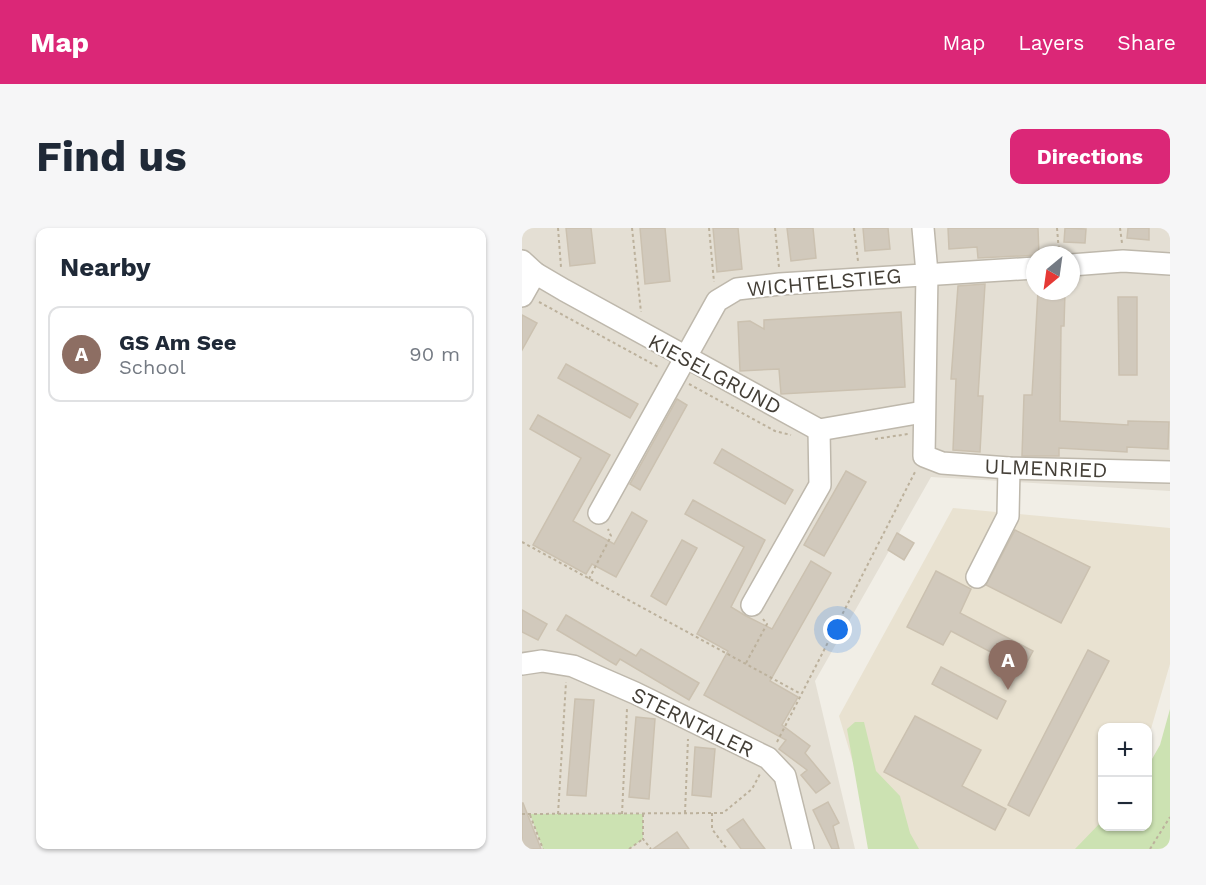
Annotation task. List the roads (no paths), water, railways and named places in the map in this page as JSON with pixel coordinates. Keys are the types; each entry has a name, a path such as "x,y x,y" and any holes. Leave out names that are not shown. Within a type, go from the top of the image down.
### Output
{"street":[{"path":"752,605 820,485 819,430 923,412 927,273 923,228"},
{"path":"1080,265 1123,261 1170,264"},
{"path":"522,296 529,267"},
{"name":"KIESELGRUND","path":"529,267 564,290 643,335 819,430"},
{"name":"WICHTELSTIEG","path":"599,513 717,301 737,289 927,273 1026,268"},
{"name":"ULMENRIED","path":"923,412 924,456 942,463 1009,468 1170,472"},
{"path":"977,577 1008,516 1009,468"},
{"name":"STERNTALER","path":"522,664 542,661 573,666 635,693 768,758 785,776 802,849"}],"place":[{"name":"GS Am See","path":"1008,690"}]}
